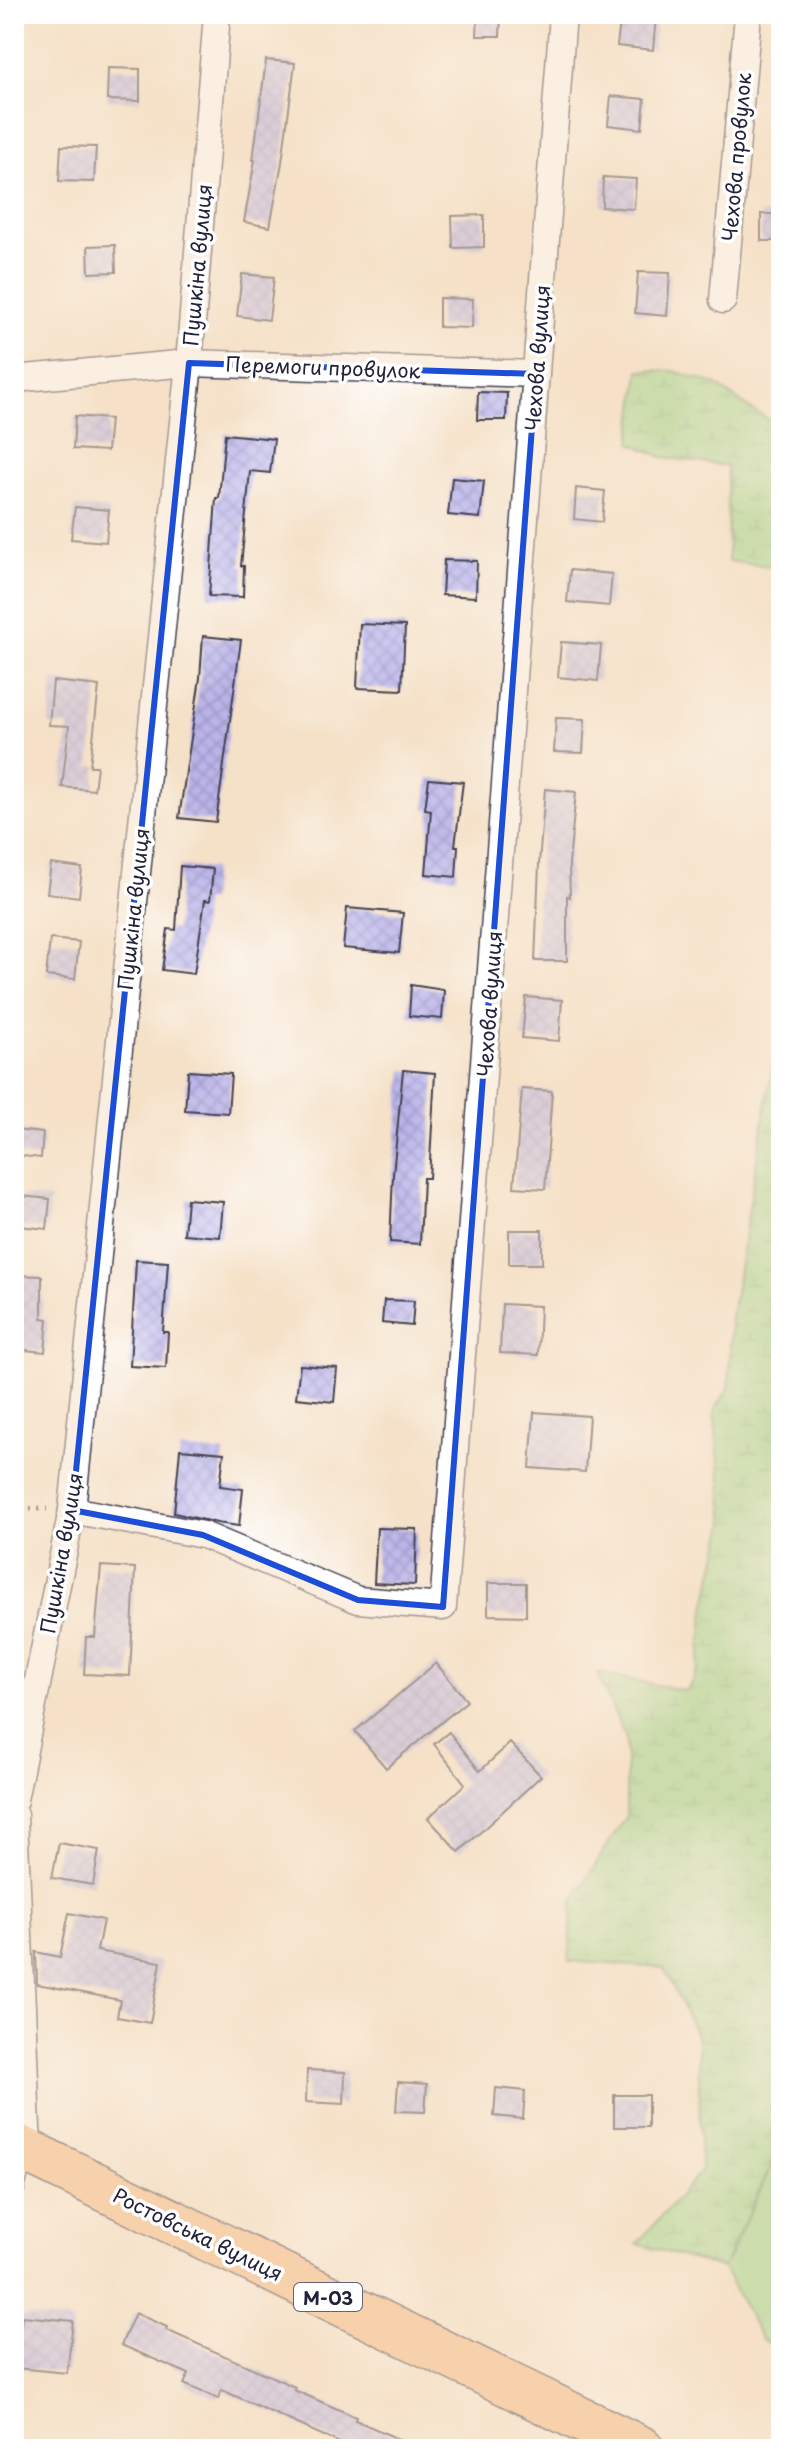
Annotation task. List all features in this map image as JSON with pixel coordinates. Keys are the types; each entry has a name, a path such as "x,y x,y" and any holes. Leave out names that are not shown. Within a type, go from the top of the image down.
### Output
{"highway":[{"name":"Ростовська вулиця","path":"21,2148 642,2449"}],"street":[{"name":"Пушкіна вулиця","path":"14,1800 72,1510 189,363 217,14"},
{"name":"Чехова вулиця","path":"72,1510 203,1535 358,1600 443,1607 563,14"},
{"name":"Чехова провулок","path":"723,300 748,14"},
{"name":"Перемоги провулок","path":"14,379 189,363 536,374"},
{"path":"14,1815 21,2148"}],"lane":[{"path":"14,2204 21,2148"}],"highlighted area":[{"path":"189,363 536,374 443,1607 358,1600 203,1535 72,1510"}],"green space":[{"path":"639,370 674,371 715,384 755,412 781,425 781,568 728,561 727,466 662,457 631,443"},
{"path":"781,1016 781,2145 723,2268 637,2244 701,2171 698,2039 664,1968 569,1961 573,1900 626,1816 626,1739 597,1673 687,1691 698,1669 705,1608 725,1523 714,1411 729,1388 731,1317"},
{"path":"781,2145 781,2349 762,2340 723,2268"}],"building":[{"path":"478,14 501,14 500,36 477,36"},
{"path":"621,14 656,16 653,50 617,46"},
{"path":"266,60 295,63 270,227 244,222 255,160"},
{"path":"108,68 140,69 140,101 107,100"},
{"path":"611,96 645,99 642,129 608,125"},
{"path":"61,146 96,147 94,182 59,181"},
{"path":"603,177 636,179 634,209 602,207"},
{"path":"761,214 781,214 781,241 761,241"},
{"path":"484,215 484,247 453,248 452,216"},
{"path":"115,245 116,272 89,273 88,246"},
{"path":"638,272 670,273 667,316 635,313"},
{"path":"242,274 274,277 269,320 237,316"},
{"path":"439,298 473,299 472,328 439,327"},
{"path":"478,392 507,393 506,420 477,420"},
{"path":"75,416 110,419 107,451 73,449"},
{"path":"225,434 274,439 270,473 250,471 241,566 244,566 243,597 209,596 216,498 219,498"},
{"path":"452,478 484,481 480,518 448,515"},
{"path":"576,488 605,491 602,522 574,519"},
{"path":"75,507 109,510 106,542 71,539"},
{"path":"444,560 477,561 476,597 442,595"},
{"path":"570,570 612,574 609,606 567,602"},
{"path":"360,624 405,626 402,690 357,688"},
{"path":"203,636 241,640 216,822 179,818 200,678"},
{"path":"561,642 601,645 598,681 558,677"},
{"path":"53,681 99,686 90,766 97,766 94,790 62,787 69,726 49,725"},
{"path":"556,718 585,719 583,753 554,752"},
{"path":"429,779 463,782 455,846 458,846 456,877 426,874 431,810 425,809"},
{"path":"545,789 576,792 569,864 570,897 567,896 567,961 535,961"},
{"path":"51,864 82,868 79,897 47,893"},
{"path":"180,866 213,869 210,901 205,900 194,974 162,970 168,929 176,930"},
{"path":"347,908 403,913 399,953 343,948"},
{"path":"50,939 79,942 75,979 46,976"},
{"path":"411,985 444,990 442,1019 409,1016"},
{"path":"526,997 562,1000 559,1041 522,1038"},
{"path":"403,1070 435,1073 429,1178 423,1178 420,1244 390,1242"},
{"path":"188,1071 231,1074 228,1113 185,1110"},
{"path":"522,1089 552,1091 545,1189 514,1187"},
{"path":"14,1130 43,1133 41,1158 14,1155"},
{"path":"21,1196 50,1199 47,1229 19,1226"},
{"path":"187,1199 223,1202 220,1237 184,1234"},
{"path":"509,1230 542,1230 542,1264 509,1264"},
{"path":"136,1260 168,1262 163,1332 168,1332 166,1368 130,1366"},
{"path":"14,1275 42,1276 42,1318 48,1319 45,1352 14,1349 17,1302 14,1302"},
{"path":"384,1300 414,1301 412,1326 382,1323"},
{"path":"502,1304 540,1306 538,1355 500,1353"},
{"path":"300,1365 337,1368 334,1402 296,1398"},
{"path":"534,1412 589,1416 585,1472 530,1468"},
{"path":"180,1449 224,1453 220,1486 243,1489 239,1526 174,1513"},
{"path":"377,1528 417,1529 415,1585 374,1583"},
{"path":"101,1566 135,1568 130,1676 84,1674 86,1637 95,1637"},
{"path":"488,1583 526,1583 526,1616 488,1615"},
{"path":"436,1663 467,1701 386,1768 355,1731"},
{"path":"449,1732 480,1771 510,1743 541,1776 459,1852 428,1818 465,1784 434,1744"},
{"path":"59,1843 99,1850 93,1885 52,1878"},
{"path":"69,1913 103,1920 97,1951 161,1962 150,2023 117,2017 120,2000 37,1984 36,1952 60,1957"},
{"path":"307,2070 345,2072 344,2104 306,2102"},
{"path":"398,2082 427,2084 425,2112 396,2111"},
{"path":"496,2088 525,2091 523,2119 494,2116"},
{"path":"614,2095 648,2095 648,2127 614,2127"},
{"path":"135,2313 421,2449 353,2449 222,2390 218,2399 184,2384 189,2374 121,2345"},
{"path":"22,2316 73,2321 67,2373 16,2368"}]}
